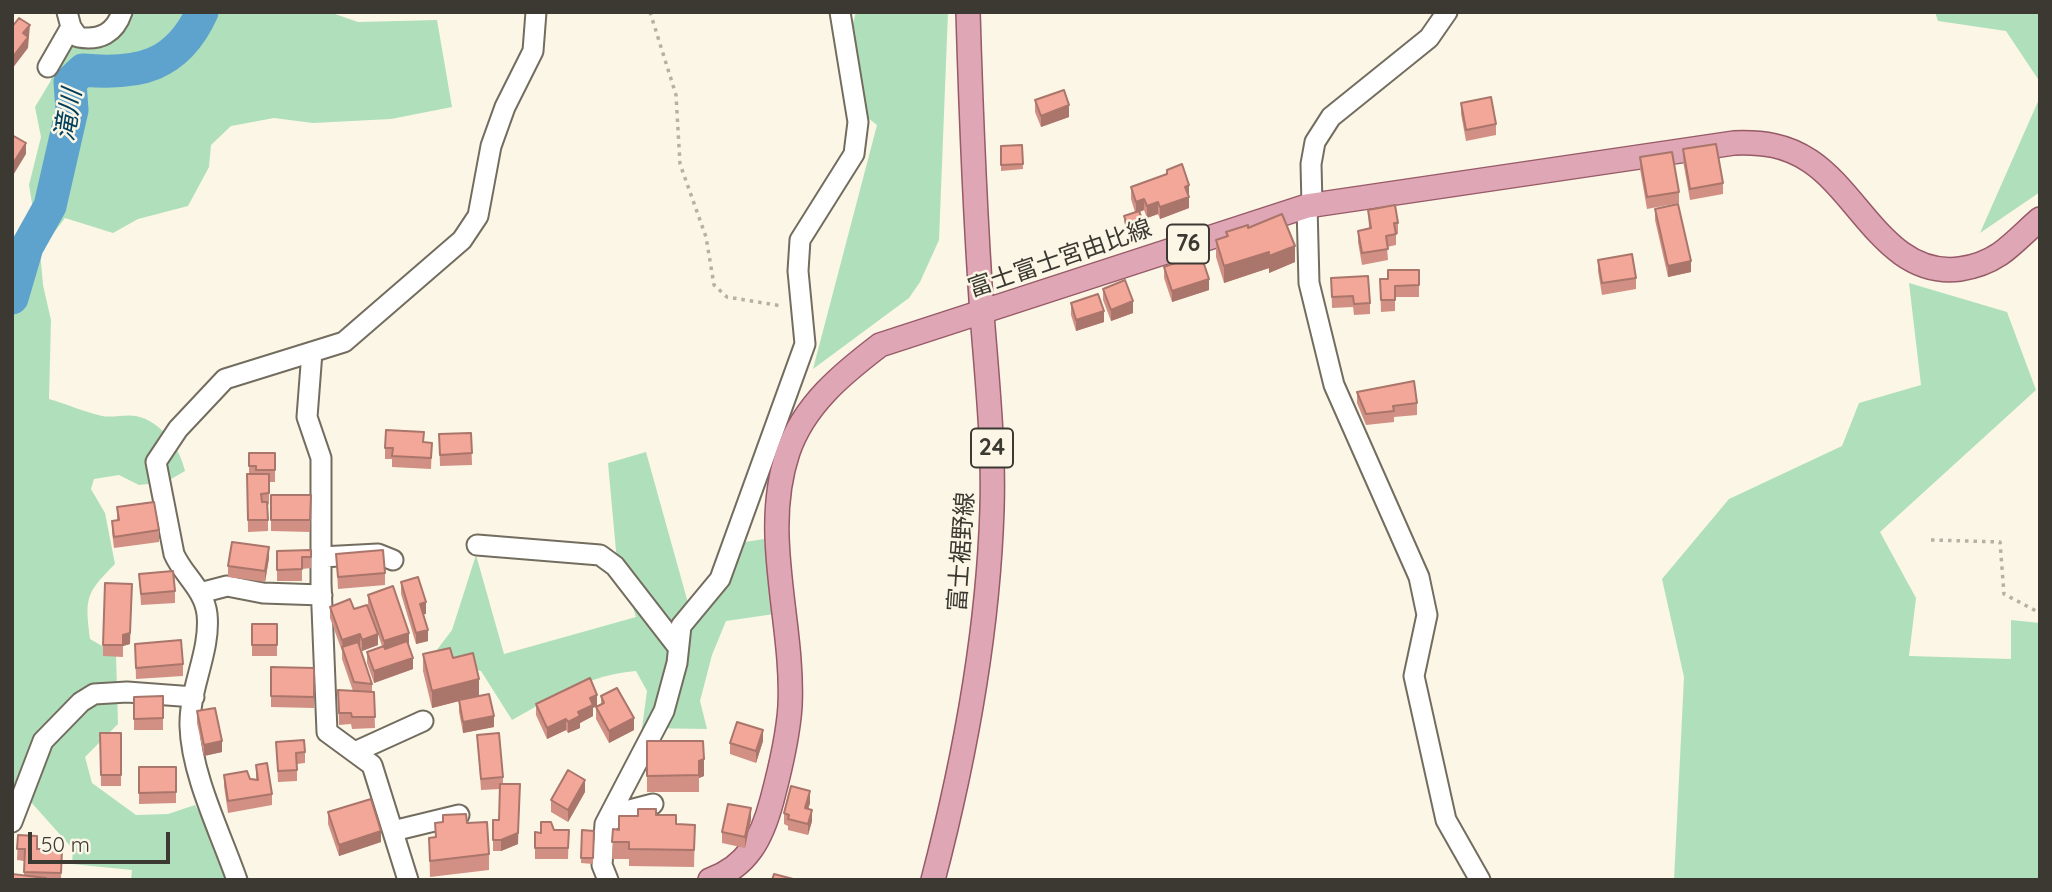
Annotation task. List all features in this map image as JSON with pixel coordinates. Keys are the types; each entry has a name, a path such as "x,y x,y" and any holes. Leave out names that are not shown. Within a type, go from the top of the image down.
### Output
{"main road":[{"name":"富士裾野線","path":"933,880 958,784 988,595 993,433 982,313 968,12"},
{"name":"富士富士宮由比線","path":"710,880 727,874 748,856 763,832 782,760 790,706 776,521 779,484 789,450 807,415 837,378 880,345 1309,206 1734,143 1761,142 1784,147 1812,162 1897,251 1932,269 1975,267 1999,254 2040,219"}],"street":[{"path":"69,19 78,37 104,36 114,30 122,12"},
{"path":"237,880 194,759 190,725 206,634 207,613 200,593 174,554 156,462 178,429 225,379 344,342 462,240 478,216 491,146 505,107 533,51 536,12"},
{"path":"608,880 602,865 605,824 664,711 677,663 681,626 720,579 805,344 800,310 800,240 854,154 858,122 840,12"},
{"path":"1447,12 1429,38 1331,117 1315,142 1309,206 1309,283 1334,385 1419,577 1427,615 1413,676 1446,820 1480,880"},
{"path":"48,67 69,19"},
{"path":"312,352 307,417 321,458 321,595 327,732 357,751 372,765 408,880"},
{"path":"477,545 600,555 615,566 677,646"},
{"path":"321,558 378,554 393,560"},
{"path":"200,593 227,586 264,593 321,595"},
{"path":"12,822 43,741 81,702 94,694 127,692 194,697"},
{"path":"357,751 423,721"},
{"path":"605,824 626,811 653,804"},
{"path":"393,831 458,815"}],"path":[{"path":"650,12 676,95 680,164 706,237 714,285 727,297 800,310"},
{"path":"1931,540 2000,542 2004,594 2040,613"}],"green space":[{"path":"116,12 329,12 358,22 437,20 452,107 391,119 313,123 274,118 231,126 211,145 209,167 188,206 138,219 113,233 65,218 40,251 43,285 51,320 49,399 102,416 136,416 154,423 174,445 185,471 166,482 139,485 119,475 94,479 91,489 105,513 115,564 89,597 88,625 90,639 116,654 118,724 85,757 92,783 136,815 168,814 195,805 213,837 227,880 131,880 132,870 72,864 73,849 12,781 12,245 33,209 29,185 41,137 35,107 50,82 71,27 97,37"},
{"path":"856,12 948,12 939,240 920,282 909,298 813,369 877,125 846,101 852,27"},
{"path":"1935,12 2040,12 2040,82 2006,31 1938,21"},
{"path":"2040,97 2040,192 1980,233"},
{"path":"1909,283 2007,312 2036,390 1880,532 1916,598 1909,656 2011,659 2011,620 2040,623 2040,880 1674,880 1684,677 1662,579 1729,499 1842,446 1859,403 1921,385"},
{"path":"646,452 688,603 714,575 726,545 764,539 774,614 726,621 712,655 700,701 707,729 642,728 647,691 636,671 587,682 512,720 481,671 430,659 452,630 476,555 504,654 636,617 616,551 608,463"}],"building":[{"path":"19,18 30,25 23,33 28,37 12,58 12,27"},
{"path":"1064,90 1069,105 1041,116 1035,100"},
{"path":"1491,97 1496,124 1466,130 1461,103"},
{"path":"12,135 26,143 12,165"},
{"path":"1716,144 1723,183 1690,189 1683,149"},
{"path":"1022,145 1023,164 1001,165 1001,146"},
{"path":"1672,152 1679,192 1647,197 1640,157"},
{"path":"1182,164 1189,185 1185,187 1189,197 1160,207 1158,202 1147,206 1144,199 1136,202 1131,187 1167,174 1167,170"},
{"path":"1678,204 1691,261 1668,266 1655,209"},
{"path":"1395,205 1398,223 1394,223 1396,234 1386,236 1388,249 1362,253 1358,231 1371,228 1368,210"},
{"path":"1139,211 1147,232 1132,237 1124,216"},
{"path":"1282,214 1295,246 1269,256 1269,252 1224,266 1216,240 1228,236 1226,232 1248,225 1248,228"},
{"path":"1632,254 1636,278 1602,283 1598,260"},
{"path":"1188,258 1190,262 1202,258 1209,279 1172,291 1164,267"},
{"path":"1388,270 1419,270 1419,285 1395,286 1395,300 1381,300 1380,279 1388,279"},
{"path":"1368,276 1370,303 1354,304 1353,296 1332,297 1331,278"},
{"path":"1125,280 1133,301 1111,310 1103,289"},
{"path":"1098,294 1104,311 1076,320 1071,303"},
{"path":"1414,381 1417,403 1393,406 1394,411 1366,414 1357,392"},
{"path":"386,430 424,432 423,442 432,443 431,458 392,456 393,448 385,448"},
{"path":"471,433 472,453 440,455 439,434"},
{"path":"249,453 275,453 275,470 256,470 256,466 249,466"},
{"path":"247,474 269,474 269,493 261,494 262,502 267,502 268,520 248,520"},
{"path":"271,495 311,495 310,520 271,520"},
{"path":"154,502 159,530 114,537 112,521 119,520 117,507"},
{"path":"232,542 269,547 265,571 228,566"},
{"path":"311,550 311,557 302,557 302,569 277,570 277,551"},
{"path":"383,550 385,573 338,577 336,554"},
{"path":"173,571 175,591 141,594 139,574"},
{"path":"418,577 426,602 420,604 428,630 416,633 401,582"},
{"path":"105,583 132,584 130,633 123,635 123,645 103,645"},
{"path":"393,586 409,633 384,641 368,595"},
{"path":"350,599 354,609 367,605 378,634 362,640 360,634 342,640 330,607"},
{"path":"252,624 277,624 277,645 252,645"},
{"path":"181,640 183,664 136,668 135,644"},
{"path":"407,641 413,658 374,671 367,652"},
{"path":"358,642 372,684 354,682 342,647"},
{"path":"450,648 453,658 473,653 479,679 432,691 423,654"},
{"path":"271,667 314,668 314,697 271,696"},
{"path":"590,678 597,695 590,698 593,705 578,712 580,716 568,722 566,719 547,728 536,704"},
{"path":"617,688 634,718 609,731 596,707 604,703 601,696"},
{"path":"338,690 374,692 375,717 352,717 351,713 339,713"},
{"path":"489,694 494,716 463,722 459,700"},
{"path":"163,696 163,718 134,719 134,697"},
{"path":"215,708 222,741 204,745 197,711"},
{"path":"737,722 763,730 756,751 730,743"},
{"path":"100,733 121,733 121,775 101,775"},
{"path":"499,733 503,777 481,779 477,735"},
{"path":"304,740 305,752 296,753 297,770 278,771 276,742"},
{"path":"647,741 703,741 704,759 699,761 699,775 647,776"},
{"path":"267,763 272,794 228,801 224,775 247,771 250,779 258,780 256,765"},
{"path":"139,767 176,767 176,792 139,793"},
{"path":"568,770 585,780 568,810 551,800"},
{"path":"500,784 520,784 518,833 501,840 493,840 493,820 499,820"},
{"path":"791,786 810,791 805,808 812,810 808,824 788,819 789,815 784,813"},
{"path":"371,799 381,831 339,845 328,812"},
{"path":"728,804 751,808 745,837 722,832"},
{"path":"638,809 656,809 656,815 676,815 676,824 695,825 694,850 629,849 629,842 612,842 613,829 619,830 619,816 638,816"},
{"path":"466,814 467,823 487,822 489,854 430,861 429,838 436,837 435,823 443,822 443,815"},
{"path":"541,822 551,822 554,830 569,830 568,848 535,848 535,832 541,833"},
{"path":"582,830 594,831 593,858 581,858"},
{"path":"18,835 37,836 37,849 62,849 61,873 24,872 25,849 17,849"},
{"path":"12,874 46,878 46,880 12,880"},
{"path":"774,874 793,879 793,880 772,880"}],"waterway":[{"name":"滝川","path":"12,298 27,247 50,206 72,110 70,82 83,70 121,71 154,64 181,45 202,12"}]}
